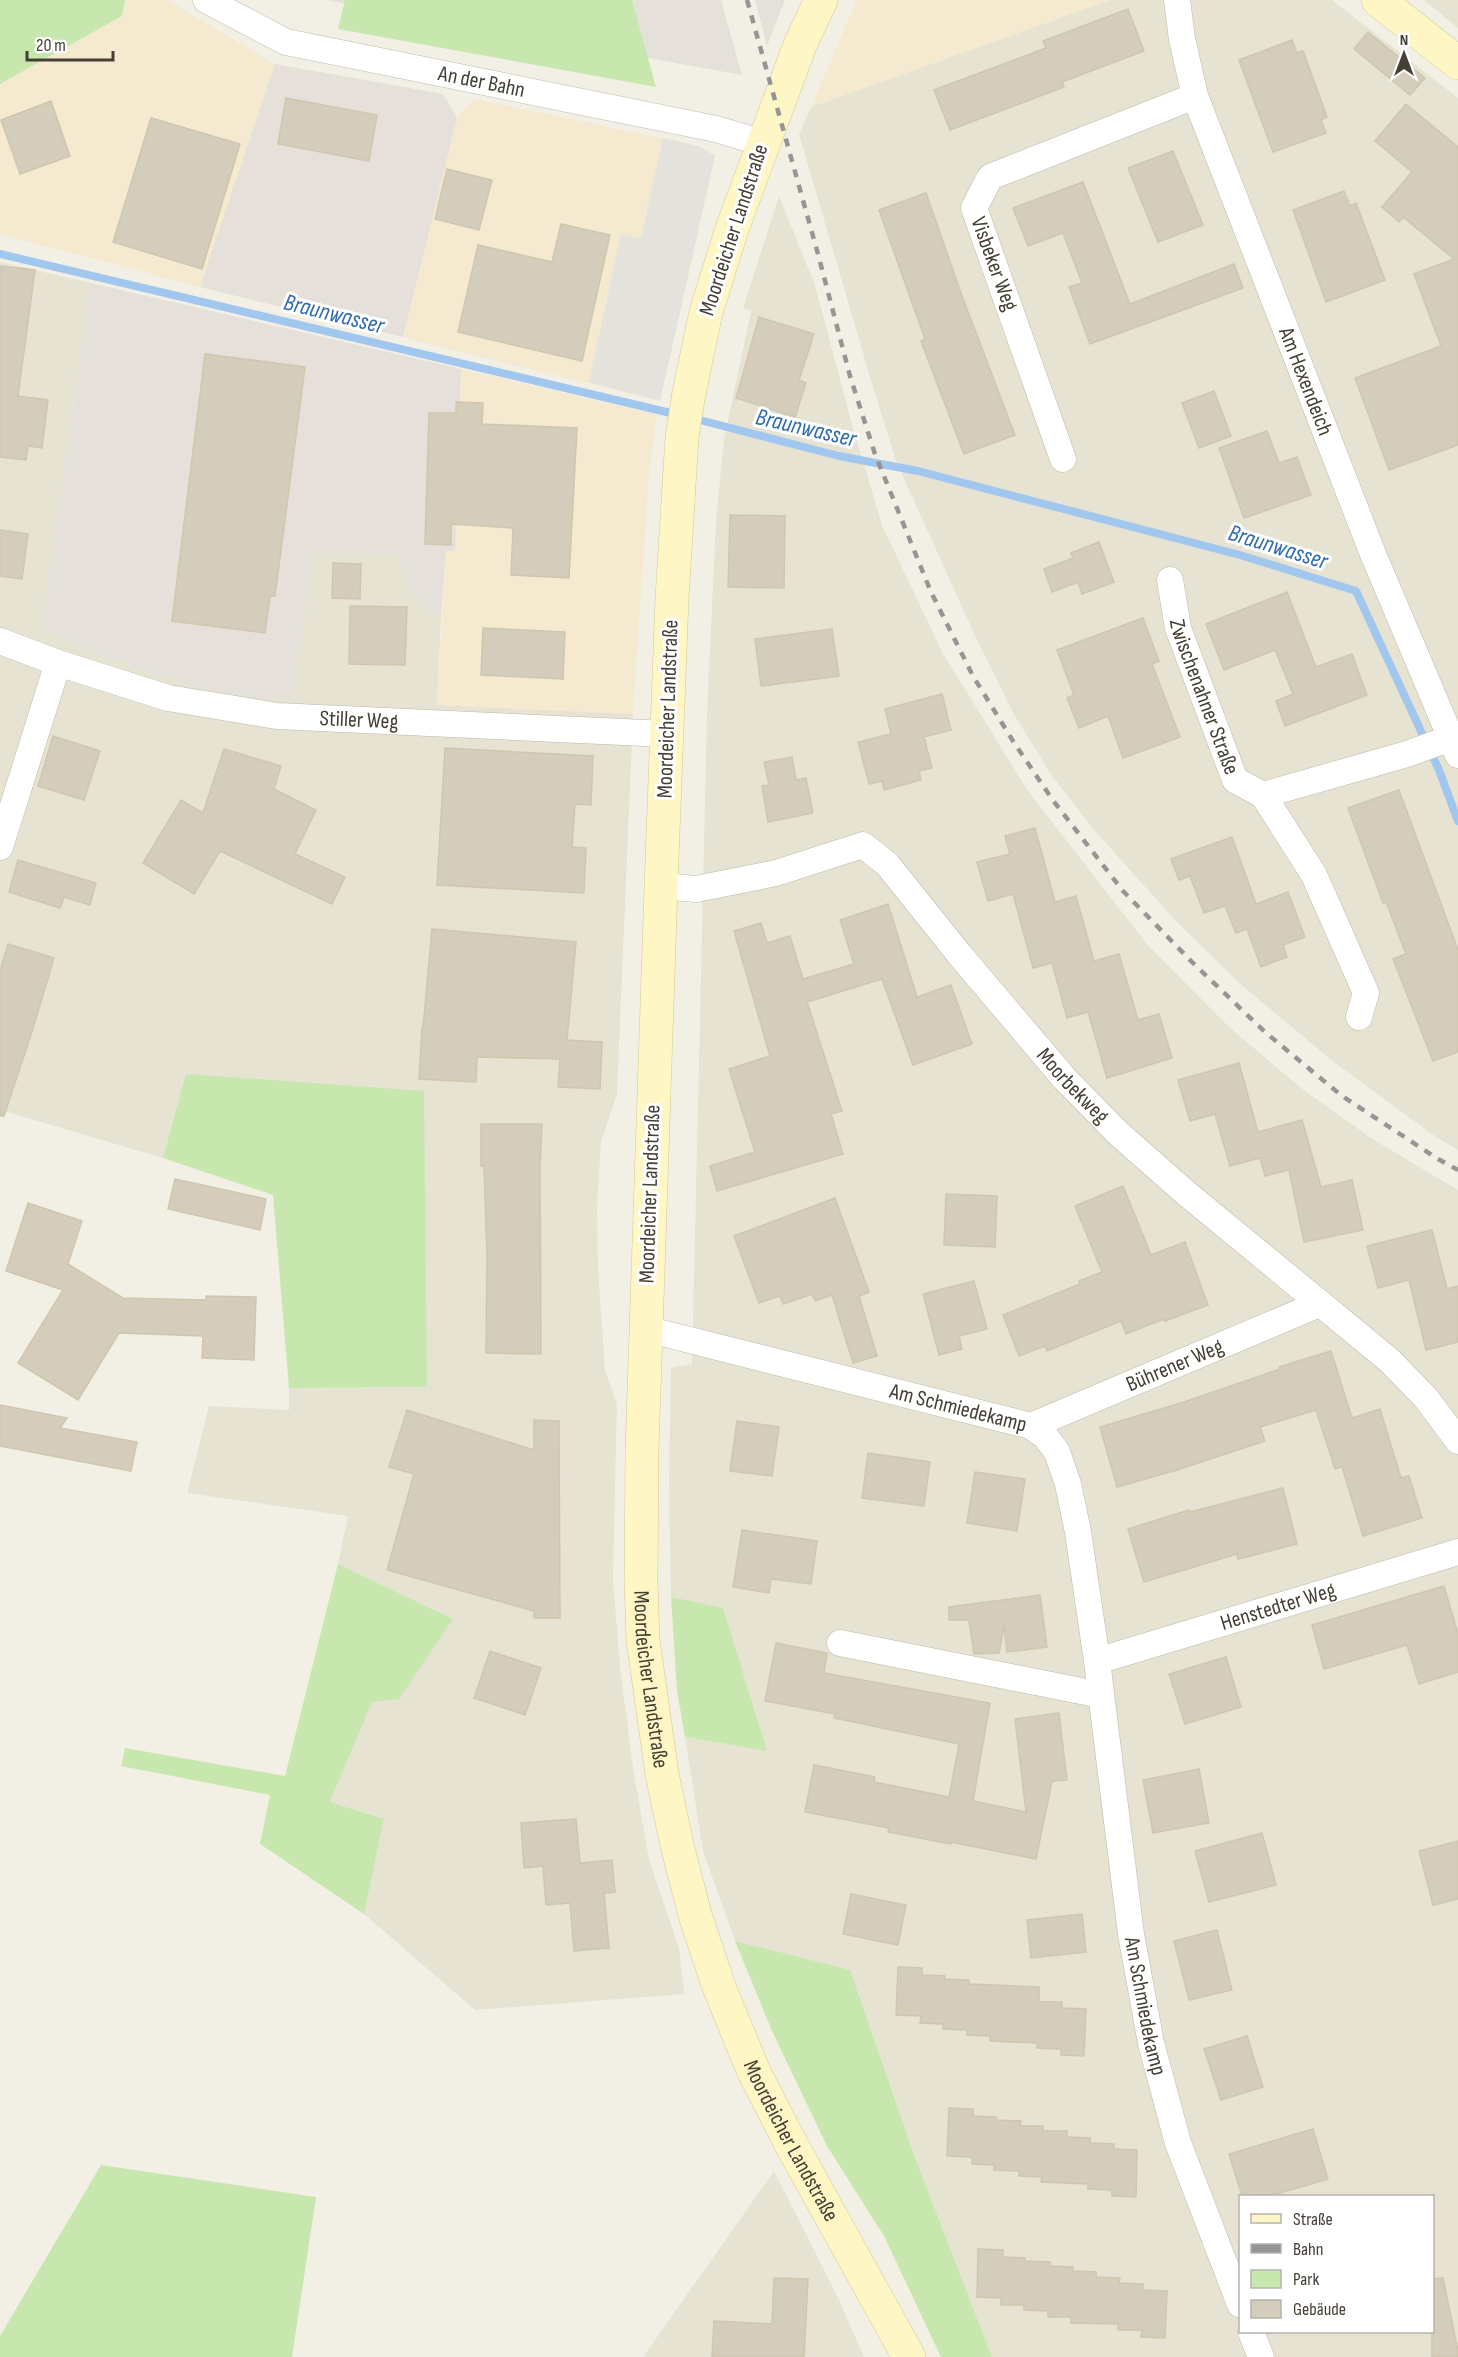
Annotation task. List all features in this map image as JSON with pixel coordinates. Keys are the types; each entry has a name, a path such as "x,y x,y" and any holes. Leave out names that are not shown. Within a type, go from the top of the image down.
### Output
{"main road":[{"name":"Moordeicher Landstraße","path":"821,0 800,45 732,229 706,312 682,437 673,564 646,1329 641,1517 643,1640 657,1744 677,1845 695,1915 719,1987 754,2072 851,2255 909,2357"},
{"path":"1378,0 1458,63"}],"street":[{"name":"An der Bahn","path":"206,0 286,42 716,129 763,142"},
{"name":"Am Hexendeich","path":"1177,0 1182,39 1195,96 1373,554 1454,746"},
{"name":"Visbeker Weg","path":"1063,459 974,208 990,177 1195,96"},
{"name":"Zwischenahner Straße","path":"1170,580 1178,628 1235,780 1263,795 1314,875 1366,993 1359,1017"},
{"name":"Stiller Weg","path":"0,641 58,663 168,698 277,716 667,734"},
{"path":"0,847 58,663"},
{"name":"Zwischenahner Straße","path":"1263,795 1407,754 1454,746"},
{"name":"Moorbekweg","path":"661,886 696,889 776,873 863,846 887,864 959,954 1064,1078 1119,1134 1319,1304 1389,1359 1425,1398 1458,1442"},
{"name":"Bührener Weg","path":"1031,1426 1319,1304"},
{"name":"Am Schmiedekamp","path":"646,1329 1031,1426 1046,1437 1057,1452 1068,1484 1078,1532 1097,1661 1131,1934 1151,2043 1178,2144 1239,2301"},
{"name":"Henstedter Weg","path":"1097,1661 1458,1552"},
{"path":"840,1643 1101,1695"},
{"path":"1252,2333 1261,2357"}],"shaded area":[{"path":"125,0 168,0 275,64 443,94 457,117 474,99 699,146 715,156 660,401 200,287 0,234 0,84 122,16"},
{"path":"325,0 721,0 742,75"},
{"path":"755,0 785,0 767,46"},
{"path":"857,0 1110,0 811,107"},
{"path":"1110,0 1332,0 1458,98 1458,1150 1436,1137 1335,1063 1239,983 1175,920 1094,830 1052,776 1013,713 977,640 896,461 870,377 799,134 811,107"},
{"path":"1424,0 1458,0 1458,28"},
{"path":"275,64 443,94 457,118 403,337 200,287"},
{"path":"663,138 699,146 715,156 660,401 589,382 621,234 641,238"},
{"path":"779,196 815,285 853,428 882,525 942,652 1028,791 1146,943 1229,1027 1301,1088 1374,1140 1458,1190 1458,2357 992,2357 913,2152 850,1971 735,1941 703,1851 685,1737 767,1751 671,1597 669,1481 671,1368 692,1364 707,715 716,519 724,440 751,311 743,308"},
{"path":"0,262 91,283 42,629 109,658 192,687 293,696 313,552 396,554 424,613 441,616 437,705 633,714 617,1094 601,1142 597,1207 598,1267 605,1371 617,1403 613,1579 620,1668 633,1768 649,1860 679,1948 684,1994 475,2010 364,1914 384,1819 330,1802 372,1701 453,1619 338,1564 348,1516 187,1493 209,1406 289,1410 289,1388 427,1387 187,1074 163,1158 0,1110"},
{"path":"91,283 461,369 455,551 446,551 441,616 424,613 396,554 313,552 293,697 252,697 192,687 109,658 42,629"},
{"path":"461,369 657,415 649,475 633,714 437,705 446,550 455,550"},
{"path":"774,2171 839,2300 864,2357 643,2357"}],"green space":[{"path":"0,0 125,0 122,16 0,84"},
{"path":"345,0 632,0 656,87 338,29"},
{"path":"186,1074 424,1091 427,1387 289,1388 273,1195 163,1158"},
{"path":"338,1564 453,1619 399,1699 372,1702 330,1802 384,1819 364,1914 260,1844 270,1795 121,1766 125,1748 285,1776"},
{"path":"671,1597 723,1608 767,1751 685,1737 677,1691"},
{"path":"735,1941 850,1970 913,2152 992,2357 941,2357 884,2236 827,2146 772,2031"},
{"path":"101,2165 316,2197 292,2357 0,2357 0,2336"}],"building":[{"path":"1128,9 1144,51 1062,82 1064,87 950,130 934,90 1046,48 1043,41"},
{"path":"1368,32 1425,78 1410,95 1354,49"},
{"path":"1292,40 1297,53 1303,51 1327,117 1321,120 1326,133 1273,152 1239,60"},
{"path":"286,98 377,115 369,161 278,144"},
{"path":"51,101 70,156 20,174 1,120"},
{"path":"1406,104 1458,147 1458,445 1389,470 1355,378 1441,346 1414,274 1454,259 1403,217 1399,222 1382,207 1412,172 1375,141"},
{"path":"151,118 240,144 202,269 113,242"},
{"path":"1173,151 1203,225 1158,242 1128,168"},
{"path":"447,169 492,180 479,230 435,219"},
{"path":"1083,182 1130,304 1234,264 1243,288 1090,344 1069,287 1082,283 1063,233 1028,246 1013,208"},
{"path":"1344,191 1350,206 1356,203 1385,280 1326,302 1293,210"},
{"path":"926,193 1015,435 964,454 921,341 925,339 879,210"},
{"path":"561,224 610,235 582,361 458,332 478,245 552,262"},
{"path":"0,266 35,270 18,396 48,400 42,448 28,446 26,460 0,457"},
{"path":"759,317 814,334 799,380 806,383 795,417 736,398"},
{"path":"205,354 305,367 275,596 270,596 265,633 172,621"},
{"path":"1214,391 1231,436 1199,448 1182,403"},
{"path":"456,402 483,403 482,424 577,428 569,578 511,575 513,528 451,524 451,545 425,544 429,413 456,413"},
{"path":"1267,431 1279,463 1297,457 1311,495 1244,518 1219,448"},
{"path":"730,515 785,516 784,588 728,587"},
{"path":"0,530 28,534 22,579 0,576"},
{"path":"1099,542 1114,582 1082,594 1078,582 1052,592 1044,569 1073,558 1071,553"},
{"path":"333,563 361,564 360,599 332,598"},
{"path":"1287,592 1316,667 1352,654 1367,695 1285,726 1276,701 1293,694 1275,650 1224,670 1206,624"},
{"path":"350,606 407,607 405,665 349,664"},
{"path":"1143,618 1159,661 1152,664 1180,737 1123,758 1108,716 1079,728 1067,698 1074,695 1057,650"},
{"path":"483,628 565,632 563,679 481,675"},
{"path":"832,629 839,676 761,686 755,639"},
{"path":"942,694 951,730 924,737 932,768 919,771 921,780 884,790 882,781 869,784 858,742 891,734 885,709"},
{"path":"53,736 100,751 84,800 38,786"},
{"path":"445,748 593,756 591,805 575,804 572,847 586,848 584,893 437,885"},
{"path":"224,749 281,766 274,789 316,810 295,854 345,877 332,904 220,851 194,894 143,863 181,800 203,813"},
{"path":"792,757 796,780 806,778 813,813 768,822 762,786 769,785 764,762"},
{"path":"1399,790 1458,950 1458,1052 1433,1061 1393,959 1406,954 1386,902 1383,903 1348,808"},
{"path":"1035,828 1055,902 1076,896 1094,961 1119,954 1138,1020 1159,1014 1172,1058 1107,1078 1088,1012 1067,1018 1052,963 1033,968 1013,894 988,901 977,862 1010,854 1005,836"},
{"path":"1232,837 1256,904 1288,892 1305,937 1283,945 1287,957 1261,967 1247,929 1236,933 1225,906 1204,913 1190,876 1179,880 1171,859"},
{"path":"18,860 96,883 90,905 64,897 60,908 9,892"},
{"path":"888,904 917,997 951,985 972,1044 913,1065 882,979 807,1002 842,1111 831,1114 843,1154 717,1191 710,1166 755,1152 729,1069 770,1056 734,931 761,923 767,943 790,936 803,979 854,964 840,920"},
{"path":"432,929 576,942 567,1040 602,1042 600,1089 558,1087 560,1059 477,1057 476,1082 419,1079"},
{"path":"8,944 54,958 4,1116 0,1116 0,971"},
{"path":"1239,1063 1258,1132 1302,1120 1321,1187 1352,1180 1363,1230 1304,1242 1289,1170 1265,1176 1260,1158 1230,1166 1215,1114 1190,1121 1178,1080"},
{"path":"481,1124 542,1124 540,1166 541,1354 486,1353 487,1256 484,1166 481,1166"},
{"path":"175,1179 266,1199 260,1230 168,1209"},
{"path":"1123,1186 1151,1255 1185,1242 1208,1305 1126,1334 1121,1321 1047,1351 1045,1346 1019,1356 1003,1315 1080,1284 1079,1281 1102,1272 1075,1206"},
{"path":"946,1194 997,1196 995,1247 944,1245"},
{"path":"835,1198 869,1292 859,1296 877,1356 853,1363 832,1295 815,1301 812,1294 783,1304 780,1296 759,1303 734,1236"},
{"path":"28,1203 82,1221 68,1264 123,1298 206,1300 206,1296 256,1297 254,1360 202,1358 203,1336 119,1333 78,1400 18,1363 63,1290 6,1271"},
{"path":"1432,1230 1447,1289 1458,1286 1458,1342 1426,1350 1409,1280 1378,1288 1367,1246"},
{"path":"974,1281 987,1329 959,1336 962,1349 939,1355 923,1294"},
{"path":"1331,1351 1352,1418 1380,1409 1401,1478 1409,1476 1422,1518 1363,1536 1342,1467 1335,1469 1316,1410 1260,1427 1265,1441 1117,1487 1100,1427 1184,1402 1280,1369 1279,1367"},
{"path":"0,1405 67,1418 60,1428 137,1442 131,1471 0,1446"},
{"path":"407,1410 534,1450 534,1420 559,1421 560,1618 534,1618 534,1611 387,1570 414,1474 389,1467"},
{"path":"737,1421 779,1427 772,1476 730,1471"},
{"path":"868,1453 930,1462 924,1506 862,1498"},
{"path":"975,1472 1025,1479 1017,1531 967,1523"},
{"path":"1283,1488 1297,1544 1238,1559 1237,1554 1144,1582 1128,1529 1189,1510 1190,1512"},
{"path":"742,1530 817,1541 811,1584 771,1579 769,1593 733,1587"},
{"path":"1444,1586 1458,1634 1458,1672 1419,1684 1407,1645 1324,1669 1312,1625"},
{"path":"1040,1595 1047,1647 1007,1652 1004,1626 999,1653 974,1654 969,1620 949,1620 949,1607"},
{"path":"776,1643 827,1653 824,1673 990,1703 973,1801 1026,1812 1015,1719 1059,1713 1067,1780 1052,1781 1036,1859 888,1832 889,1828 805,1812 814,1765 875,1777 874,1782 949,1797 959,1744 834,1718 835,1714 765,1701"},
{"path":"490,1651 541,1668 525,1715 474,1698"},
{"path":"1226,1657 1241,1707 1185,1724 1169,1674"},
{"path":"1199,1769 1209,1823 1153,1833 1143,1780"},
{"path":"576,1819 580,1863 612,1860 615,1892 604,1893 609,1948 574,1951 570,1903 546,1905 543,1866 524,1868 521,1823"},
{"path":"1262,1833 1276,1885 1209,1902 1195,1851"},
{"path":"1458,1841 1458,1899 1433,1905 1419,1851"},
{"path":"851,1894 906,1905 898,1945 843,1934"},
{"path":"1082,1914 1086,1952 1031,1958 1027,1920"},
{"path":"1217,1930 1232,1990 1189,2000 1174,1941"},
{"path":"898,1967 922,1968 922,1975 969,1980 969,1984 1039,1987 1039,2002 1062,2002 1062,2008 1086,2009 1084,2056 1061,2055 1061,2049 1037,2048 1037,2043 990,2041 990,2036 967,2035 967,2030 943,2029 943,2024 920,2023 921,2016 896,2015"},
{"path":"1247,2036 1263,2087 1221,2100 1204,2049"},
{"path":"949,2108 973,2109 973,2116 1021,2121 1020,2126 1043,2126 1043,2131 1067,2131 1067,2137 1090,2138 1090,2143 1114,2144 1114,2149 1137,2150 1136,2197 1112,2196 1112,2190 1088,2189 1088,2184 1041,2182 1042,2177 1019,2176 1019,2171 994,2170 994,2165 972,2164 972,2157 947,2156"},
{"path":"1313,2129 1328,2179 1273,2195 1242,2195 1229,2154"},
{"path":"978,2249 1003,2250 1003,2257 1050,2262 1050,2266 1073,2267 1073,2271 1096,2272 1096,2277 1120,2278 1119,2283 1143,2284 1143,2290 1167,2291 1165,2338 1141,2337 1142,2330 1118,2330 1118,2324 1071,2323 1071,2317 1048,2317 1048,2311 1024,2310 1024,2305 1001,2305 1001,2298 977,2297"},
{"path":"774,2278 808,2279 804,2357 712,2357 714,2321 772,2324"},
{"path":"1443,2278 1458,2357 1432,2357 1434,2279"}],"waterway":[{"name":"Braunwasser","path":"0,254 679,415"},
{"name":"Braunwasser","path":"692,418 839,456 918,471 1240,555 1356,591 1439,770 1458,821"}],"railway":[{"path":"747,0 850,376 875,454 931,592 973,676 1052,799 1123,891 1192,962 1265,1032 1342,1096 1458,1170"}]}
